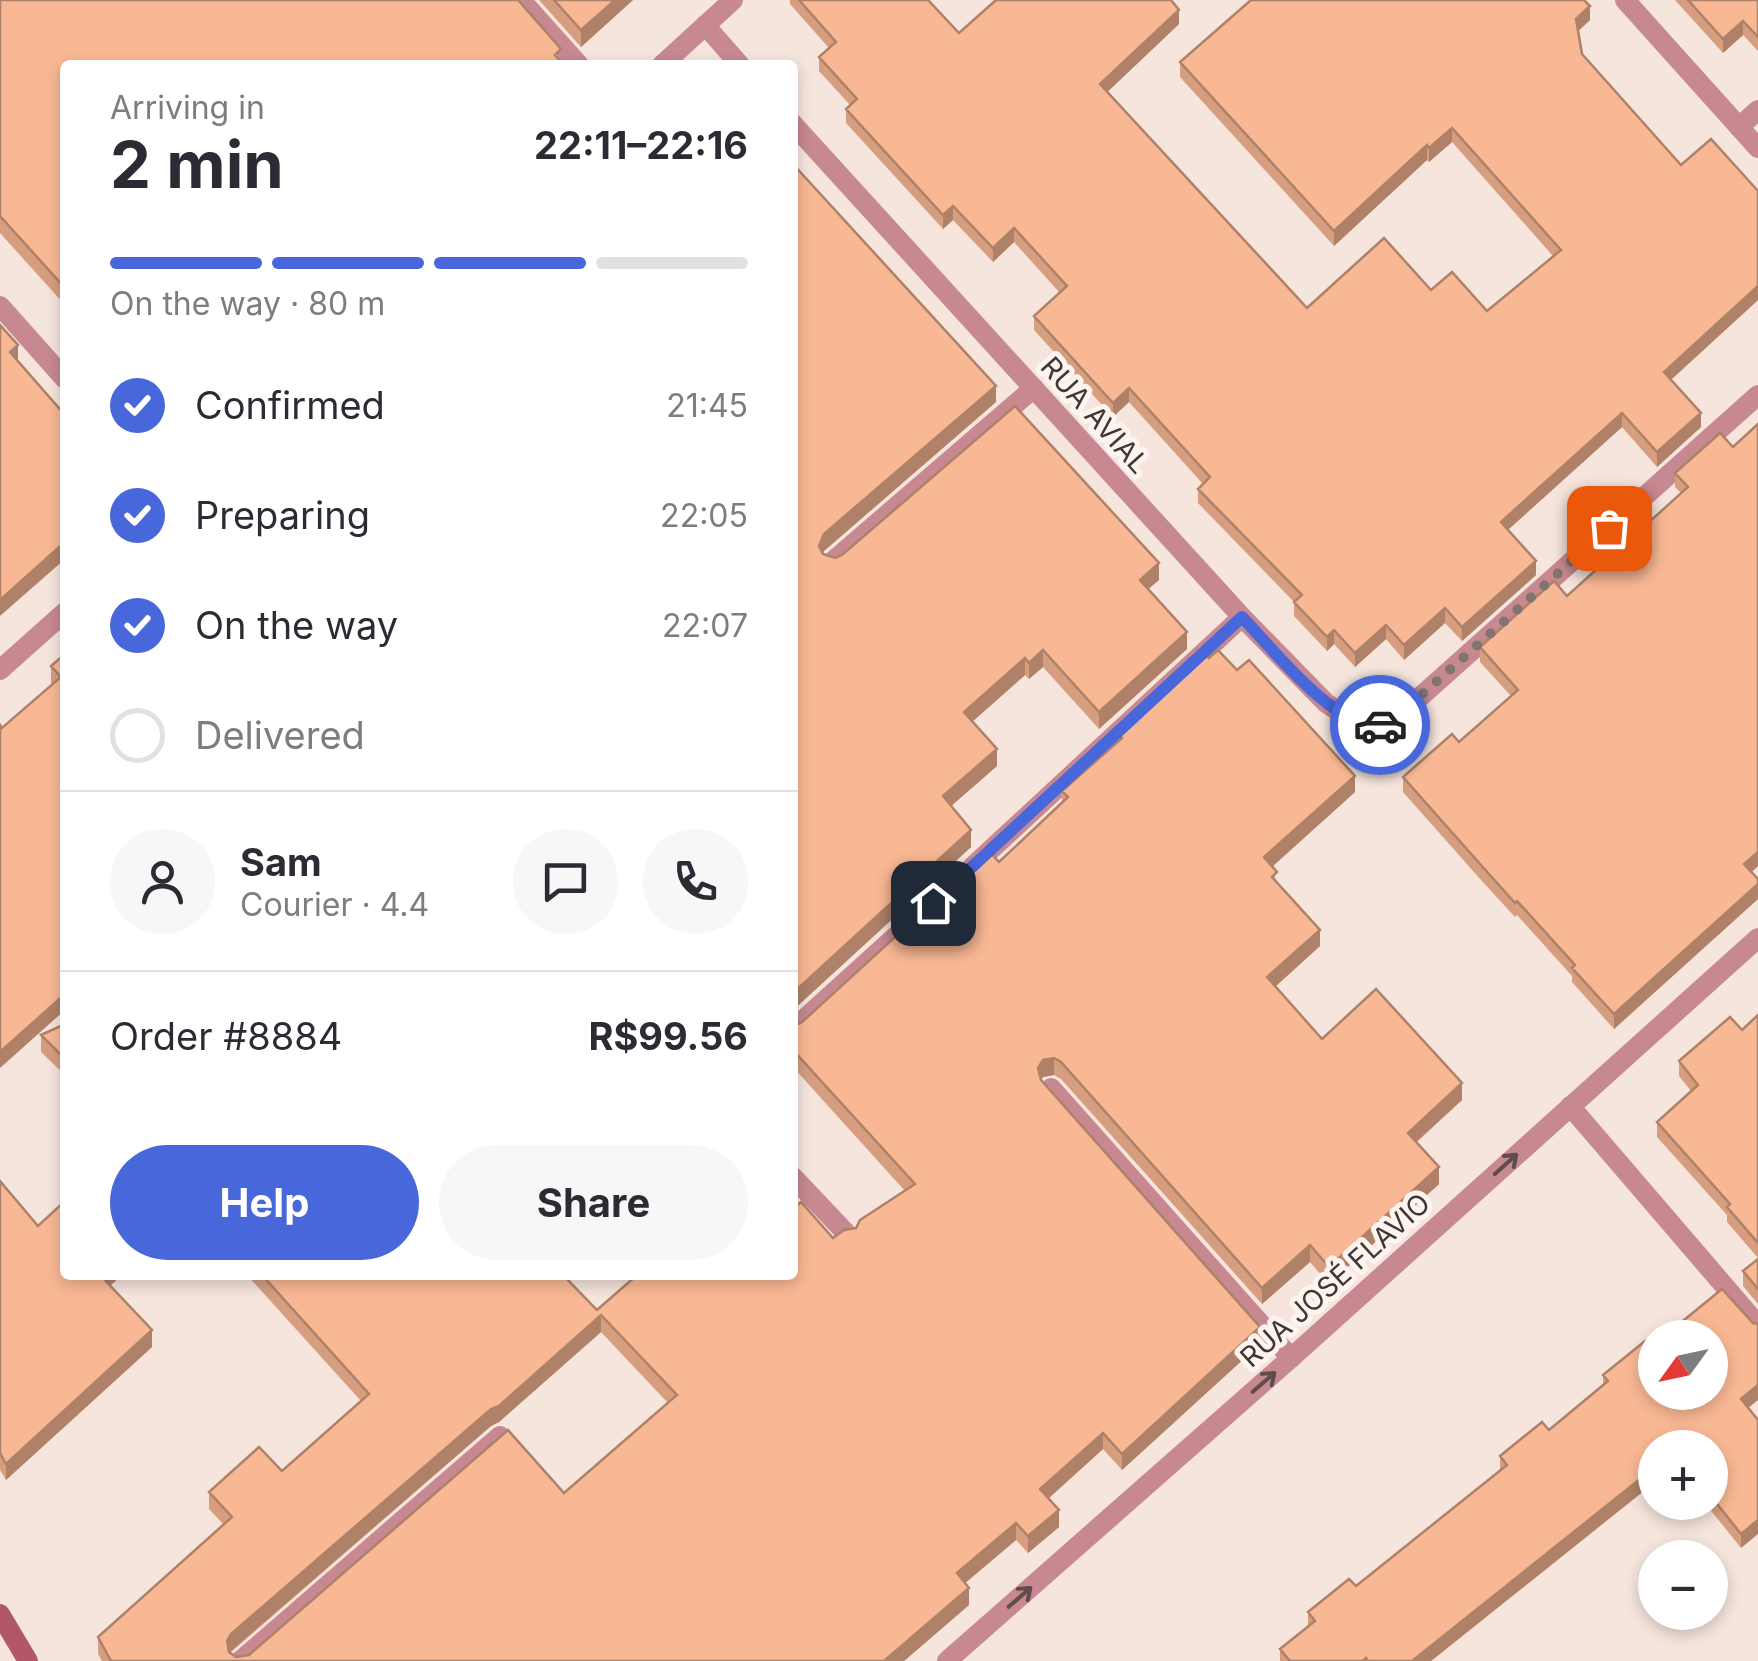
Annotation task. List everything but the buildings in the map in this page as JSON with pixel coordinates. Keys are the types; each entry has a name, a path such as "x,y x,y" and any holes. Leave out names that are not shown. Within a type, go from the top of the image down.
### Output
{"main road":[{"path":"0,1614 28,1661"}],"street":[{"path":"521,0 575,60"},
{"path":"667,60 733,0"},
{"path":"1625,0 1758,148"},
{"path":"705,25 736,60"},
{"path":"1739,127 1758,110"},
{"name":"RUA AVIAL","path":"798,130 1242,617 1326,704 1371,727 1400,714 1758,395"},
{"path":"0,306 60,372"},
{"path":"833,561 1034,388"},
{"path":"0,670 60,616"},
{"path":"798,1024 1242,617"},
{"name":"RUA JOSÉ FLAVIO","path":"947,1661 1758,938"},
{"path":"1051,1088 1291,1358"},
{"path":"1570,1106 1758,1325"},
{"path":"798,1182 847,1234"},
{"path":"240,1661 500,1436"}],"way so far":[{"path":"1380,725 1400,714 1609,528"}],"route":[{"path":"933,903 1242,617 1326,704 1351,720 1371,727 1380,725"}]}
